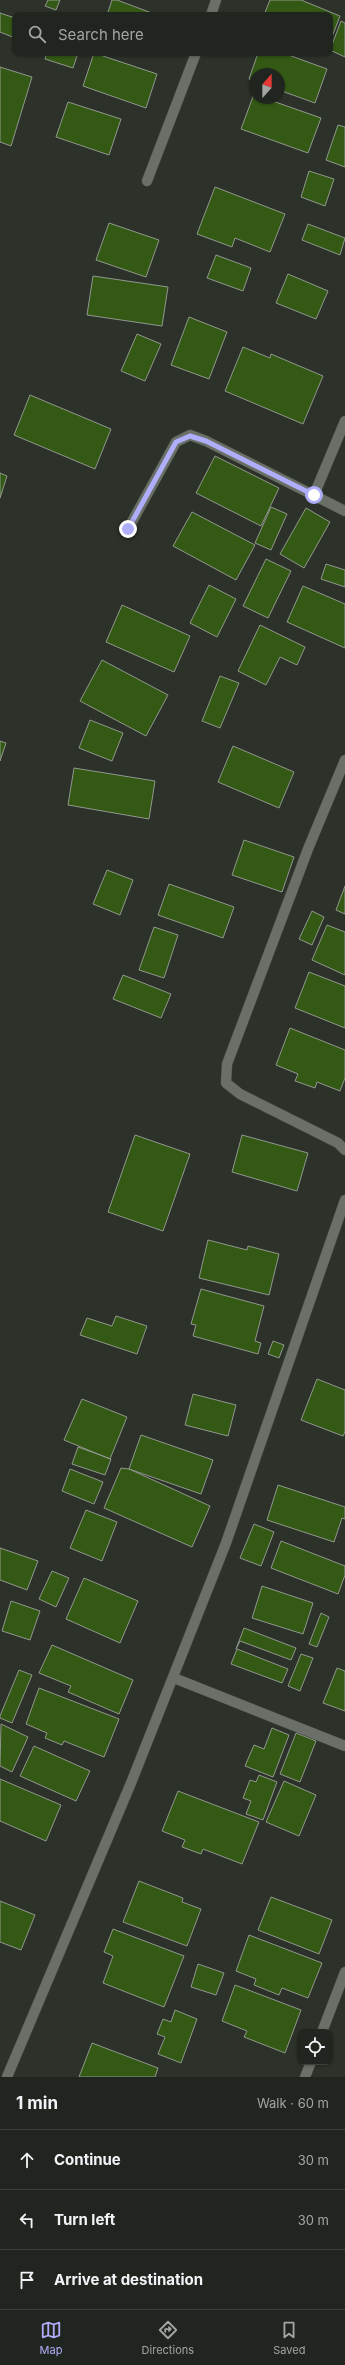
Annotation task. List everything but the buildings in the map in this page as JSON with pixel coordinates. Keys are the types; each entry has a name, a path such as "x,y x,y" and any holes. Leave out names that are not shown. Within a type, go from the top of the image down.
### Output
{"street":[{"path":"212,12 216,0"},
{"path":"147,181 195,56"},
{"path":"314,495 345,421"},
{"path":"128,529 176,442 190,436 206,441 345,511"},
{"path":"345,760 308,849 227,1064 226,1083 240,1094 338,1143 345,1150"},
{"path":"7,2077 174,1678 226,1544 345,1200"},
{"path":"174,1678 345,1746"},
{"path":"323,2029 345,1972"},
{"path":"305,2077 310,2065"}],"route":[{"path":"128,529 176,442 190,436 206,441 314,495"}]}
